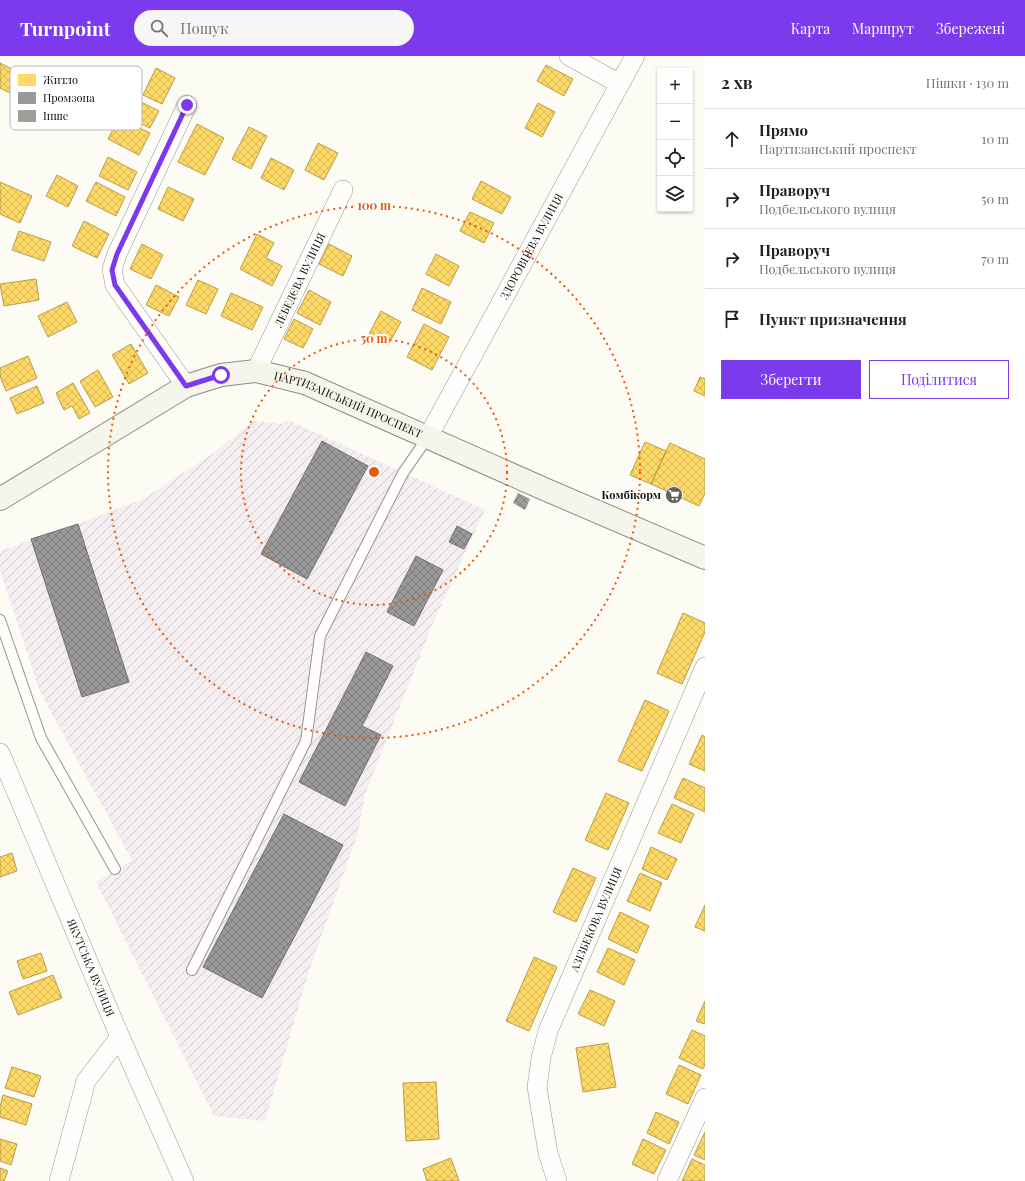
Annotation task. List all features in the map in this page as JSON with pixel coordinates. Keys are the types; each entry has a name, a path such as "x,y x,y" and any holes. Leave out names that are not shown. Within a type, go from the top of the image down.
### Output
{"street":[{"path":"569,56 620,84"},
{"name":"ЗДОРОВЦЕВА ВУЛИЦЯ","path":"428,437 635,56"},
{"path":"186,386 115,285 112,270 117,254 187,105"},
{"name":"ЛЕБЕДЄВА ВУЛИЦЯ","path":"256,371 343,190"},
{"name":"ПАРТИЗАНСЬКИЙ ПРОСПЕКТ","path":"0,499 186,386 221,375 256,371 305,383 542,488 705,558"},
{"name":"АЗІЗБЕКОВА ВУЛИЦЯ","path":"557,1181 548,1154 537,1087 548,1031 705,667"},
{"name":"ЯКУТСЬКА ВУЛИЦЯ","path":"0,753 120,1037 184,1181"},
{"path":"59,1181 86,1081 120,1037"},
{"path":"667,1181 705,1098"}],"lane":[{"path":"192,970 306,741 320,636 403,472 428,437"},
{"path":"0,620 41,738 115,869"}],"shaded area":[{"path":"288,420 485,510 434,621 365,794 358,833 309,971 265,1121 214,1116 96,882 132,860 40,692 0,570 0,551 78,524 143,499 212,454 254,421 281,424"}],"building: Житло":[{"path":"0,63 10,68 10,93 0,88"},
{"path":"546,65 573,79 564,96 537,81"},
{"path":"156,68 175,78 162,104 143,95"},
{"path":"142,102 159,111 150,128 142,124"},
{"path":"538,103 555,112 542,137 525,128"},
{"path":"197,124 224,138 205,175 178,162"},
{"path":"249,127 267,136 251,169 232,159"},
{"path":"142,129 150,133 139,155 108,139 113,130"},
{"path":"318,143 338,153 324,180 305,170"},
{"path":"108,157 137,172 128,190 99,176"},
{"path":"271,158 294,170 284,190 261,178"},
{"path":"57,175 78,186 68,207 46,196"},
{"path":"481,181 511,197 502,214 472,199"},
{"path":"0,182 32,196 20,223 0,214"},
{"path":"96,182 125,197 116,216 86,201"},
{"path":"168,187 194,199 183,221 158,209"},
{"path":"470,212 494,223 484,243 460,231"},
{"path":"84,221 109,234 97,258 72,246"},
{"path":"19,231 51,242 44,261 12,250"},
{"path":"257,234 274,243 266,258 282,266 272,286 240,269"},
{"path":"142,244 163,255 151,279 130,269"},
{"path":"329,244 352,256 343,276 319,264"},
{"path":"436,254 459,266 449,286 426,274"},
{"path":"36,279 39,300 4,306 0,284"},
{"path":"198,280 218,289 206,314 186,305"},
{"path":"156,285 179,297 169,316 146,305"},
{"path":"422,288 451,302 441,324 412,310"},
{"path":"309,290 331,302 320,325 297,313"},
{"path":"231,293 263,307 252,330 221,316"},
{"path":"67,302 77,322 48,337 38,316"},
{"path":"381,311 401,322 388,345 369,334"},
{"path":"294,319 313,329 303,348 284,339"},
{"path":"424,324 449,337 432,370 407,357"},
{"path":"131,344 148,373 129,384 112,355"},
{"path":"28,356 37,378 6,391 0,376 0,368"},
{"path":"98,370 113,397 95,407 80,381"},
{"path":"700,377 705,379 705,396 694,391"},
{"path":"73,383 90,413 79,419 72,406 64,410 56,393"},
{"path":"37,386 44,403 17,414 10,398"},
{"path":"645,442 666,451 651,484 630,475"},
{"path":"670,443 705,459 705,493 699,506 651,484"},
{"path":"683,613 705,623 705,632 682,684 657,673"},
{"path":"645,700 669,711 642,771 618,761"},
{"path":"702,735 705,737 705,771 689,764"},
{"path":"683,778 705,788 705,812 674,798"},
{"path":"606,793 629,803 608,850 585,840"},
{"path":"672,804 694,814 681,843 658,833"},
{"path":"651,847 677,859 667,880 642,869"},
{"path":"12,853 17,871 0,877 0,857"},
{"path":"573,868 596,878 576,922 553,912"},
{"path":"640,873 662,883 650,911 627,901"},
{"path":"705,905 705,931 695,927"},
{"path":"620,912 649,926 637,953 608,939"},
{"path":"608,948 635,960 624,985 597,972"},
{"path":"41,953 47,971 23,979 17,961"},
{"path":"534,957 557,967 529,1031 506,1021"},
{"path":"53,975 62,998 18,1015 9,992"},
{"path":"590,990 615,1001 604,1026 578,1014"},
{"path":"705,1001 705,1024 696,1021"},
{"path":"692,1030 705,1036 705,1065 703,1069 679,1058"},
{"path":"608,1043 616,1087 583,1092 576,1048"},
{"path":"679,1065 701,1075 688,1104 666,1094"},
{"path":"12,1067 41,1076 34,1097 5,1088"},
{"path":"436,1082 439,1139 406,1141 403,1083"},
{"path":"3,1095 32,1104 26,1125 0,1117 0,1107"},
{"path":"656,1112 679,1122 669,1144 647,1133"},
{"path":"705,1132 705,1160 694,1155"},
{"path":"0,1139 17,1144 11,1165 0,1161"},
{"path":"643,1139 666,1150 654,1174 632,1164"},
{"path":"451,1158 459,1181 427,1181 423,1169"},
{"path":"692,1159 705,1165 705,1181 682,1181"},
{"path":"0,1168 8,1171 4,1181 0,1181"}],"building: Промзона":[{"path":"322,441 368,466 307,579 261,554"},
{"path":"78,524 129,682 82,697 31,539"},
{"path":"457,526 472,534 464,549 449,542"},
{"path":"416,556 443,570 414,626 387,612"},
{"path":"366,652 393,666 362,726 381,735 345,806 299,782"},
{"path":"284,814 343,845 262,998 203,967"}],"building: Інше":[{"path":"518,493 530,499 525,510 513,503"}],"place":[{"name":"Комбікорм","path":"674,495"}],"route":[{"path":"187,105 117,254 112,270 115,285 186,386 221,375"}]}
